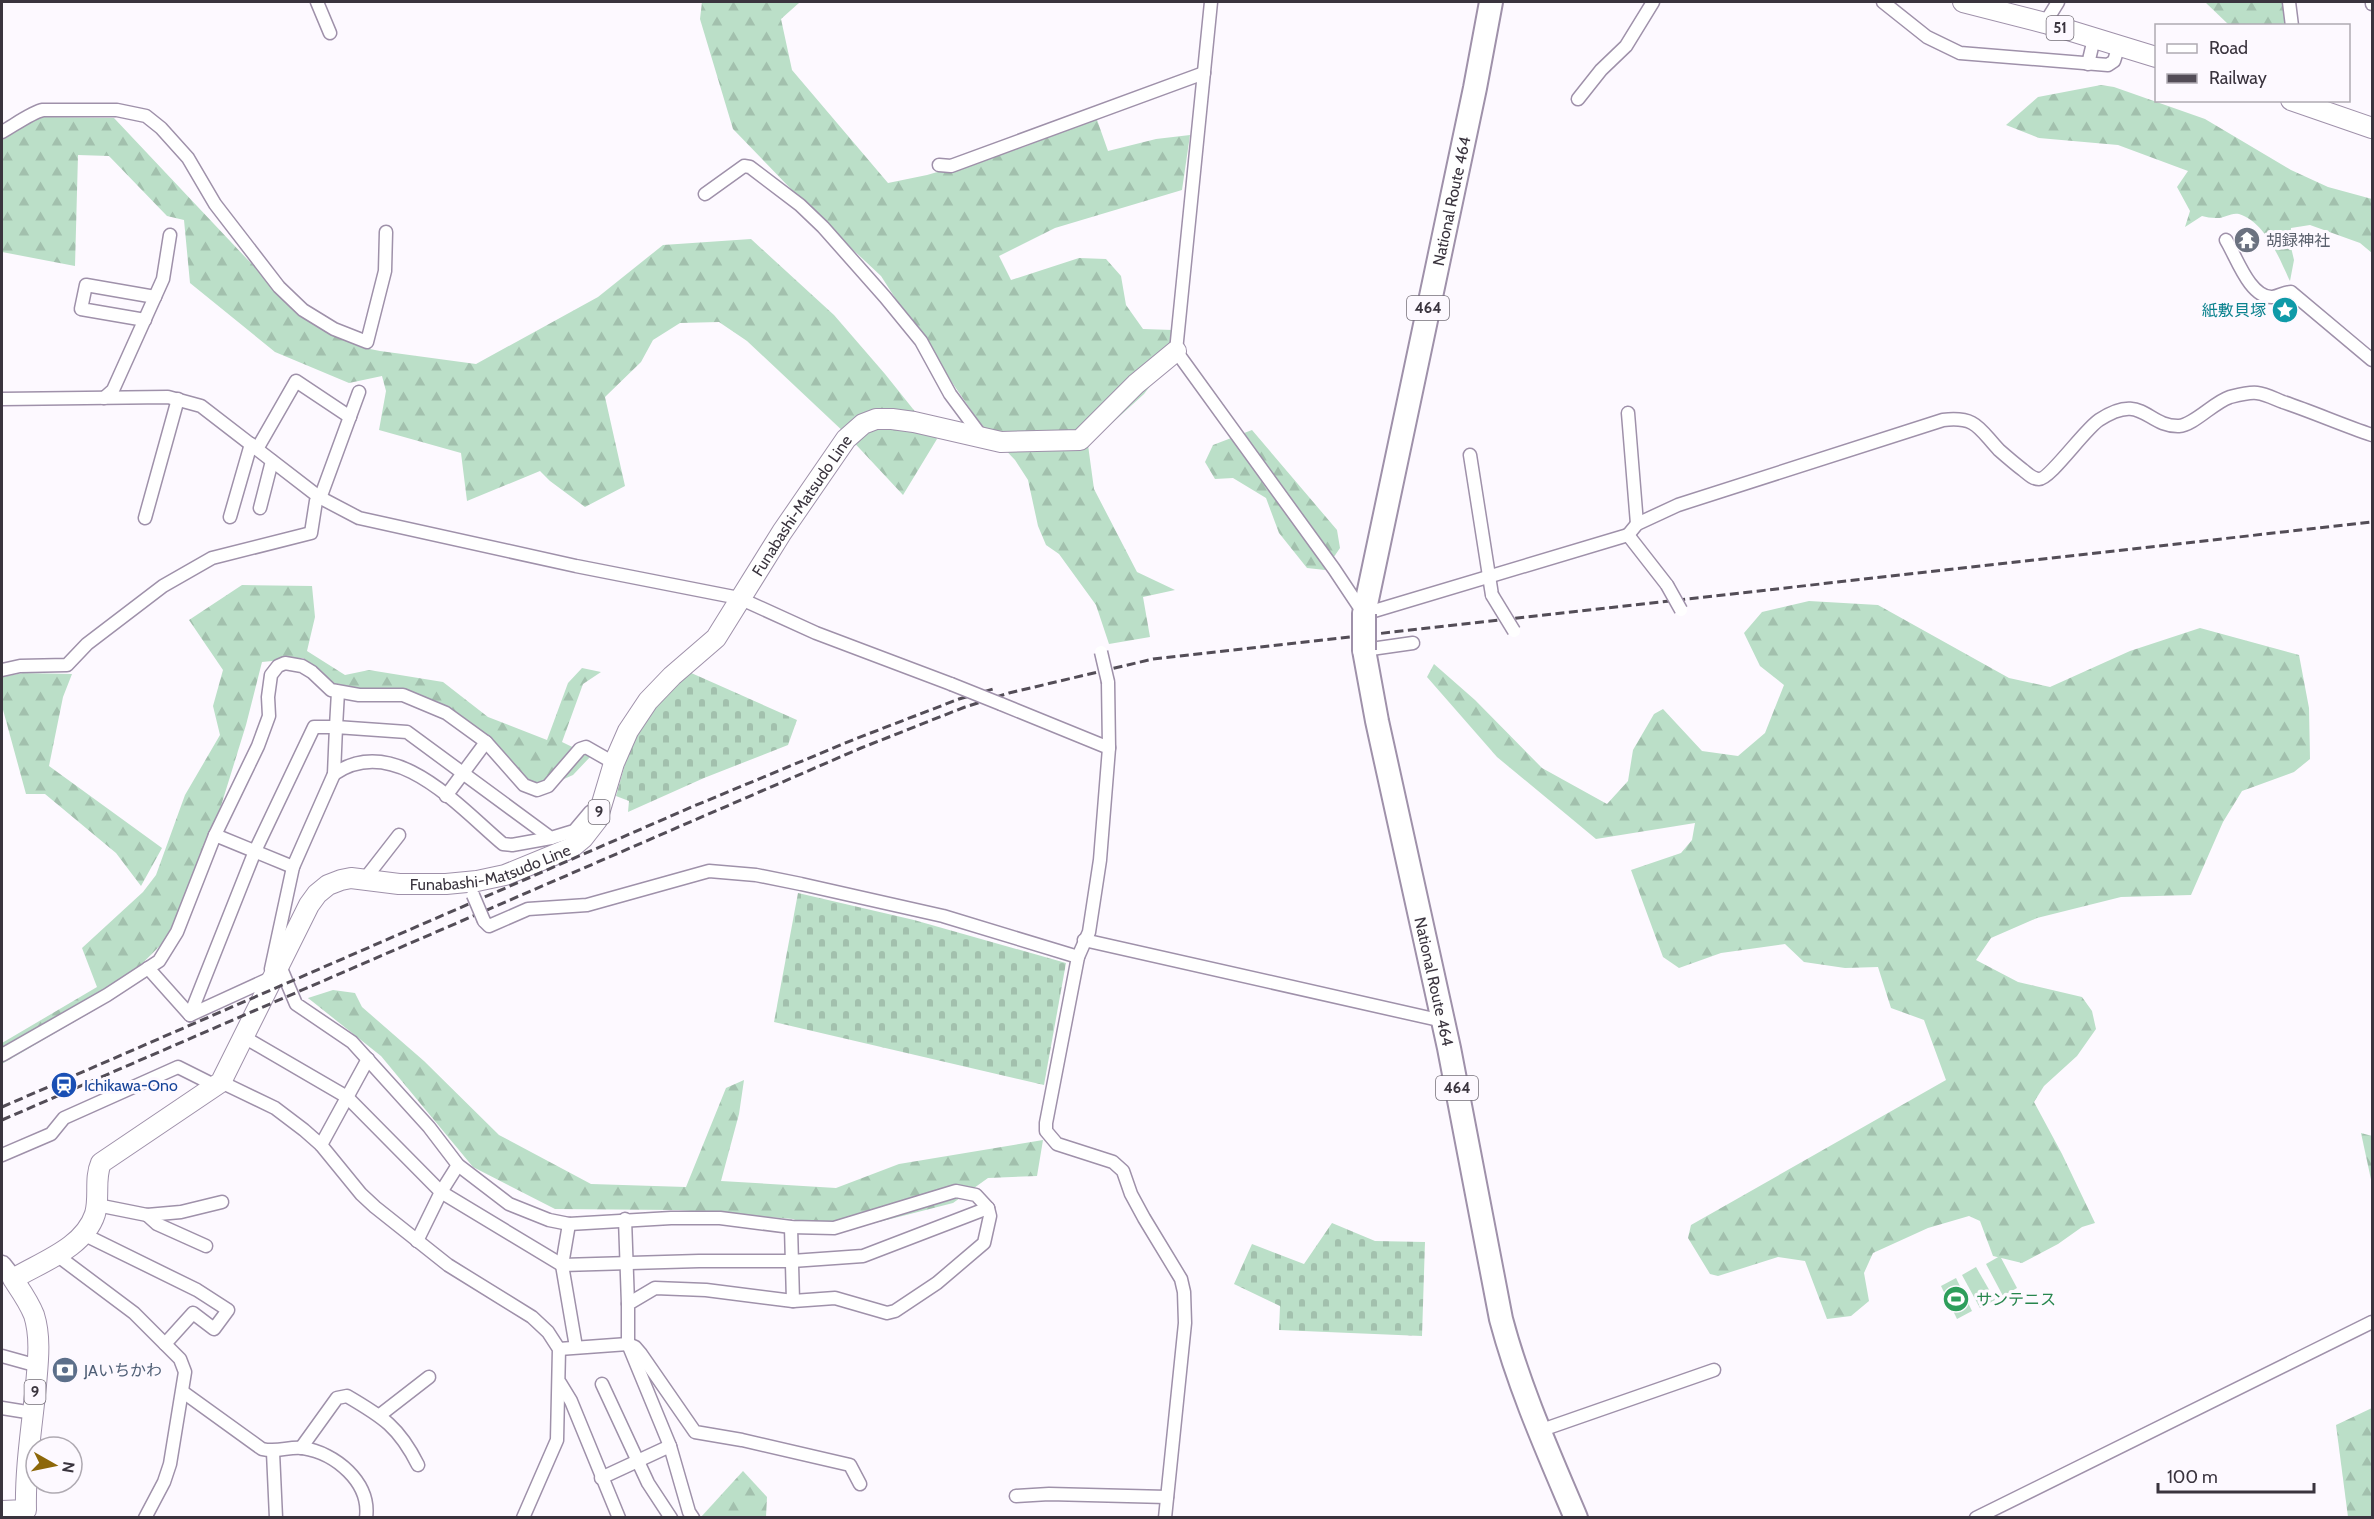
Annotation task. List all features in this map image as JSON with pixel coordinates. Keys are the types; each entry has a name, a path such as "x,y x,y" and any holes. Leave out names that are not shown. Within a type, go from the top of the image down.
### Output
{"highway":[{"name":"National Route 464","path":"1364,614 1396,453 1475,88 1491,2"},
{"name":"464","path":"1364,614 1364,650"},
{"name":"National Route 464","path":"1364,650 1372,700 1443,1021 1501,1319 1509,1351 1539,1431 1576,1518"}],"main road":[{"name":"51","path":"1963,2 1992,5 2155,56"},
{"path":"2297,102 2373,128"},
{"name":"Funabashi-Matsudo Line","path":"2,1511 28,1514 26,1482 38,1366 38,1342 34,1316 28,1301 7,1272 58,1257 83,1234 93,1220 97,1205 97,1185 101,1163 219,1084 309,905 317,894 328,885 341,880 399,884 446,884 477,881 506,875 571,848 593,827 614,763 628,731 648,701 672,676 716,638 739,598 846,439 859,427 876,419 892,419 1001,442 1080,440 1136,384 1176,351"}],"street":[{"path":"317,2 330,33"},
{"path":"1211,2 1176,351 1364,614 1628,535 1637,524 1678,505 1951,419 1958,418 1971,422 1984,430 1998,448 2035,479 2048,476 2096,422 2118,410 2138,409 2164,422 2184,426 2219,402 2231,397 2258,393 2373,435"},
{"path":"1578,99 1601,70 1626,46 1653,2"},
{"path":"1883,2 1927,37 1960,53 2112,64 2119,45"},
{"path":"2045,23 2058,2"},
{"path":"2289,2 2292,24"},
{"path":"2088,64 2092,47"},
{"path":"939,165 951,166 1204,73"},
{"path":"2,132 25,120 34,111 117,110 146,116 161,128 188,159 215,204 279,287 303,310 334,329 367,342 385,271 386,232"},
{"path":"705,194 744,166 750,167 800,205 823,227 921,341 950,394 983,439"},
{"path":"104,398 113,390 163,279 170,235"},
{"path":"2226,240 2247,279 2259,294 2272,297 2291,292 2373,360"},
{"path":"145,320 81,309 86,285 155,297"},
{"path":"230,517 254,447 296,381 350,417"},
{"path":"2,670 20,666 67,665 87,644 163,586 212,558 311,533 318,497 359,392"},
{"path":"2,399 168,397 201,406 318,497 359,518 576,566 739,598 816,633 951,684 1109,748"},
{"path":"145,518 178,399"},
{"path":"1628,413 1637,524"},
{"path":"1470,455 1492,595 1514,631"},
{"path":"260,508 272,461"},
{"path":"1628,535 1667,585 1681,610"},
{"path":"1364,650 1413,643"},
{"path":"1101,652 1108,682 1110,725 1100,860 1089,932 1078,957 1053,1080 1046,1131 1057,1144 1113,1162 1123,1171 1131,1194 1181,1279 1185,1302 1185,1323 1165,1518"},
{"path":"2,1055 159,961 177,932 215,835 258,746 269,716 268,697 271,675 278,666 285,663 302,666 331,690 338,692 359,695 403,695 446,713 486,742 524,785 537,790 548,786 580,749 586,747 614,763"},
{"path":"338,692 334,774 292,867 274,974 296,1004 352,1042 429,1127 458,1165 509,1204 549,1220 569,1224 626,1219 720,1218 791,1227 834,1228 956,1191 976,1195 988,1208 990,1216 984,1243 937,1283 895,1311 887,1313 835,1298 793,1301 706,1290 655,1288 628,1304"},
{"path":"190,1016 255,851 314,726 407,732 551,838"},
{"path":"446,796 486,742"},
{"path":"334,774 357,762 380,761 401,766 421,777 446,796 503,844 512,845 551,838 574,831 590,812 602,804"},
{"path":"215,835 292,867"},
{"path":"364,880 399,835"},
{"path":"446,884 473,895 484,921 489,926 528,909 587,905 709,872 756,875 943,916 1078,957"},
{"path":"1084,940 1443,1021"},
{"path":"148,968 190,1016"},
{"path":"190,1016 274,974"},
{"path":"244,1037 347,1097 441,1192 562,1265 792,1261 863,1256 988,1208"},
{"path":"321,1145 368,1059"},
{"path":"2,1155 51,1134 64,1118 178,1067 275,1108 321,1145 361,1194 448,1265 532,1317 548,1332 559,1349 557,1440 523,1518"},
{"path":"417,1241 441,1192 458,1165"},
{"path":"97,1205 147,1215 181,1212 222,1202"},
{"path":"147,1215 158,1224 206,1246"},
{"path":"626,1219 628,1344 670,1446 689,1512 693,1518"},
{"path":"569,1224 562,1265 576,1347"},
{"path":"791,1227 793,1301"},
{"path":"83,1234 154,1268 228,1310 214,1329 193,1313 165,1344"},
{"path":"58,1257 134,1313 180,1359 183,1365 185,1372 183,1392 170,1464 164,1482 145,1518"},
{"path":"1976,1518 2373,1322"},
{"path":"559,1349 628,1344 635,1347 695,1432 742,1440 850,1465 860,1484"},
{"path":"2,1356 38,1366"},
{"path":"1539,1431 1714,1370"},
{"path":"380,1415 429,1377"},
{"path":"559,1382 571,1401 619,1518"},
{"path":"602,1384 648,1483 671,1518"},
{"path":"183,1392 262,1449 273,1452 301,1448 320,1453 348,1468 361,1488 367,1511 366,1518"},
{"path":"301,1448 337,1398 347,1396 380,1415 406,1441 418,1466"},
{"path":"2,1408 33,1413"},
{"path":"601,1478 670,1446"},
{"path":"273,1452 276,1518"},
{"path":"1016,1496 1049,1494 1167,1497"}],"green space":[{"path":"702,2 800,2 781,19 792,70 888,183 927,175 1024,147 1096,117 1108,151 1156,139 1190,135 1182,190 1055,228 999,256 1011,280 1079,258 1106,259 1121,276 1126,305 1143,329 1173,330 1164,368 1144,394 1088,445 1094,489 1137,572 1175,590 1143,597 1150,637 1109,644 1096,605 1059,554 1046,545 1038,526 1028,480 1015,460 980,423 881,276 818,217 733,129 700,19"},
{"path":"2205,2 2284,2 2287,24 2228,24"},
{"path":"2101,85 2114,87 2205,119 2291,170 2328,187 2372,199 2372,253 2360,243 2310,225 2291,228 2290,243 2294,260 2290,281 2264,233 2257,225 2239,214 2219,218 2202,216 2185,227 2190,211 2177,187 2188,171 2118,145 2039,138 2006,125 2038,97"},
{"path":"32,118 114,118 247,259 304,315 360,347 380,351 476,364 598,297 663,245 751,239 834,315 937,439 903,495 847,435 747,341 719,322 680,323 653,340 641,362 605,397 625,486 585,507 540,471 467,501 461,453 379,430 386,391 382,376 349,383 275,352 190,283 184,220 167,216 109,156 78,155 75,266 2,252 2,137"},
{"path":"1252,430 1337,530 1340,548 1325,570 1307,568 1279,533 1266,498 1233,478 1215,479 1205,462 1213,445"},
{"path":"242,585 312,586 315,617 307,651 345,675 369,670 443,682 488,717 547,740 568,683 582,668 601,672 583,684 562,742 591,756 573,775 539,790 484,746 414,697 342,690 303,658 262,662 246,725 212,835 172,934 95,1010 2,1064 2,1043 97,987 82,948 143,892 156,875 185,795 220,735 213,706 223,670 189,620"},
{"path":"1809,601 1878,605 2009,678 2050,687 2130,651 2200,628 2299,655 2309,708 2310,759 2294,772 2242,791 2223,822 2191,895 2121,897 2037,918 1991,938 1976,960 2018,982 2082,997 2092,1011 2096,1029 2077,1056 2044,1086 2034,1102 2095,1223 2082,1227 2058,1244 2022,1263 1993,1256 1980,1221 1969,1216 1928,1228 1873,1253 1864,1273 1869,1301 1851,1316 1827,1319 1805,1261 1778,1257 1718,1276 1710,1274 1688,1238 1691,1225 1946,1080 1924,1020 1891,1008 1878,967 1845,968 1804,962 1785,944 1721,953 1679,968 1663,957 1631,870 1681,853 1692,840 1695,823 1596,839 1497,757 1427,677 1434,664 1475,700 1542,768 1607,804 1628,781 1633,750 1654,714 1663,709 1702,751 1738,756 1765,733 1784,685 1760,666 1744,633 1762,612"},
{"path":"689,672 797,720 788,745 704,778 628,812 629,801 616,796 631,743 646,716"},
{"path":"23,673 72,674 63,697 49,766 162,848 141,886 116,853 45,794 26,794 2,706 2,677"},
{"path":"798,893 914,920 1066,963 1044,1085 774,1022"},
{"path":"333,990 355,993 362,1007 424,1061 499,1135 591,1184 686,1187 726,1088 744,1080 739,1114 721,1181 836,1188 899,1164 1043,1140 1037,1176 988,1178 953,1203 828,1235 793,1219 678,1210 555,1209 473,1167 381,1056 308,998"},
{"path":"2361,1133 2372,1136 2372,1184"},
{"path":"1332,1223 1375,1241 1425,1242 1422,1336 1279,1330 1280,1306 1234,1284 1252,1244 1304,1264"},
{"path":"2000,1256 2017,1288 2003,1296 1986,1264"},
{"path":"1976,1267 1995,1300 1980,1308 1962,1275"},
{"name":"サンテニス","path":"1956,1278 1972,1311 1957,1319 1941,1286"},
{"path":"2372,1408 2372,1517 2348,1517 2336,1425"},
{"path":"743,1471 767,1497 766,1517 701,1517"}],"railway":[{"path":"2,1120 861,748 965,707 1009,693 1153,659 2372,522"},
{"path":"2,1107 694,806 855,739 959,699 993,689"}],"place":[{"name":"胡録神社","path":"2247,240"},
{"name":"紙敷貝塚","path":"2285,310"},
{"name":"Ichikawa-Ono","path":"64,1085"},
{"name":"サンテニス","path":"1956,1299"},
{"name":"JAいちかわ","path":"65,1370"}]}
